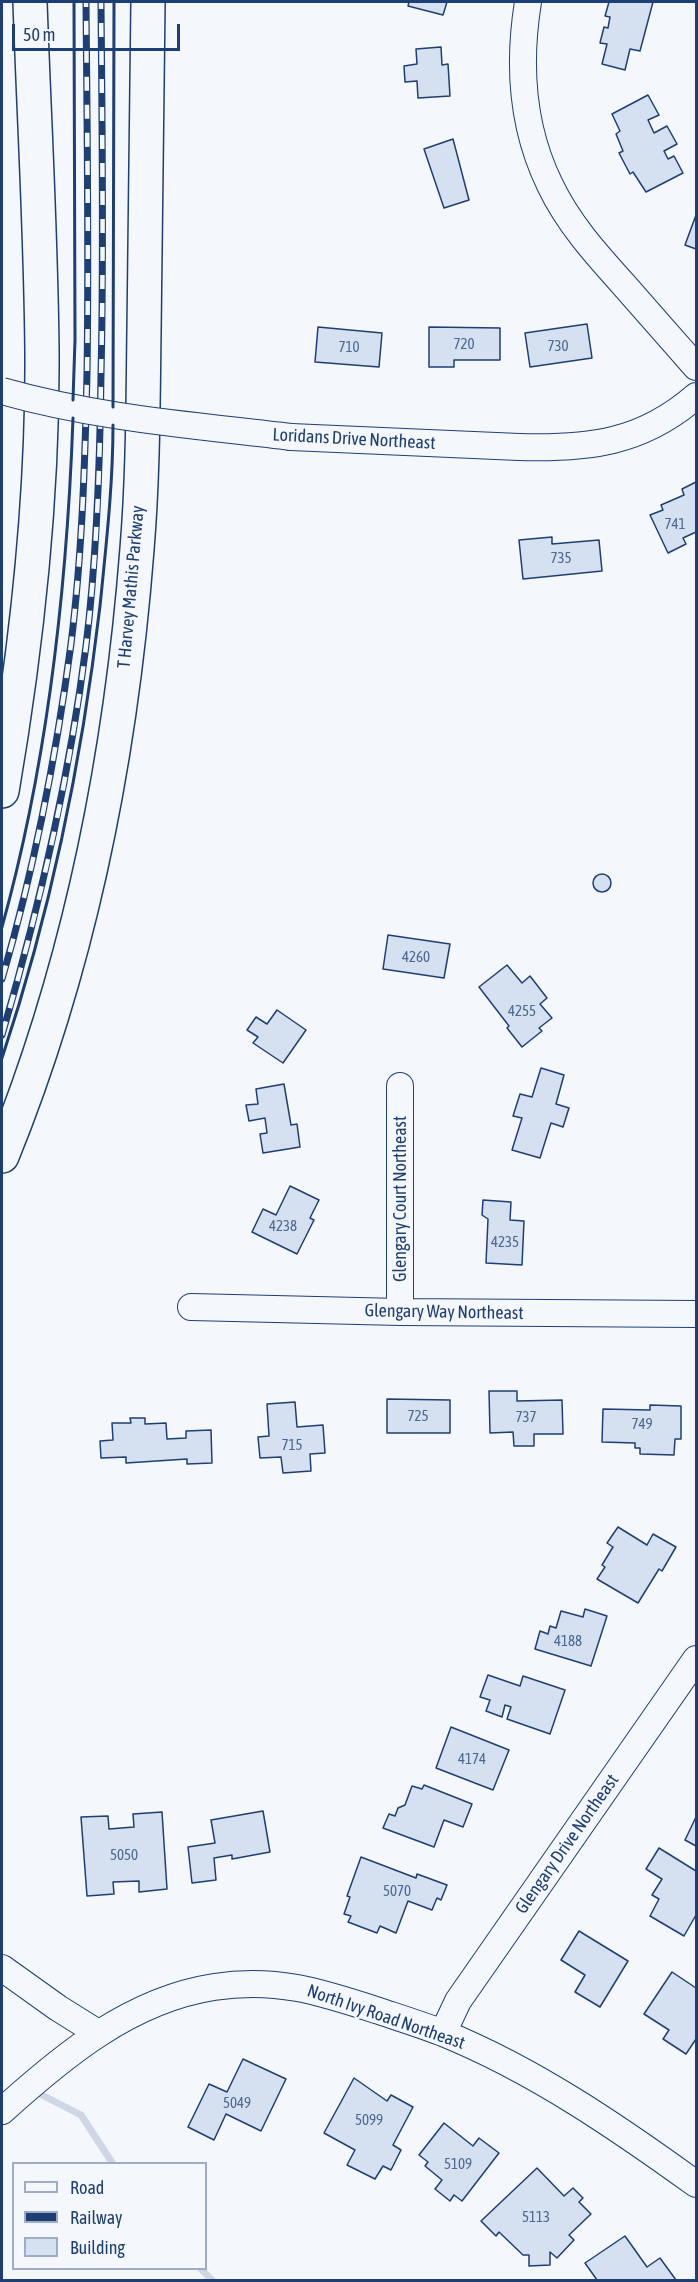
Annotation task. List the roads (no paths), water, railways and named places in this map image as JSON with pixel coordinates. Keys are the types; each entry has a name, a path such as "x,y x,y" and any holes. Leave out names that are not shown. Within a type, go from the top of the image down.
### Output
{"highway":[{"path":"2,790 26,638 35,540 40,441 42,351 30,2"},
{"name":"T Harvey Mathis Parkway","path":"2,1156 40,1054 73,941 94,855 128,650 137,547 142,433 148,2"}],"street":[{"path":"528,2 521,53 524,98 534,142 550,185 586,242 696,367"},
{"name":"Loridans Drive Northeast","path":"2,392 46,404 105,415 174,425 291,437 553,448 590,445 626,437 658,424 696,396"},
{"name":"Glengary Court Northeast","path":"400,1086 400,1312"},
{"name":"Glengary Way Northeast","path":"191,1307 400,1312 696,1314"},
{"name":"Glengary Drive Northeast","path":"443,2033 458,2001 696,1659"},
{"path":"2,1968 98,2033"},
{"name":"North Ivy Road Northeast","path":"2,2111 47,2070 98,2033 128,2017 176,1996 213,1987 251,1983 286,1985 320,1991 443,2033 510,2065 607,2121 696,2184"}],"waterway":[{"path":"40,2094 81,2115 112,2162"},
{"path":"202,2270 212,2280"}],"railway":[{"path":"2,979 34,855 51,771 71,644 78,577 87,373 86,2"},
{"path":"2,1035 41,890 62,794 79,696 90,612 101,408 103,234 101,2"}]}
